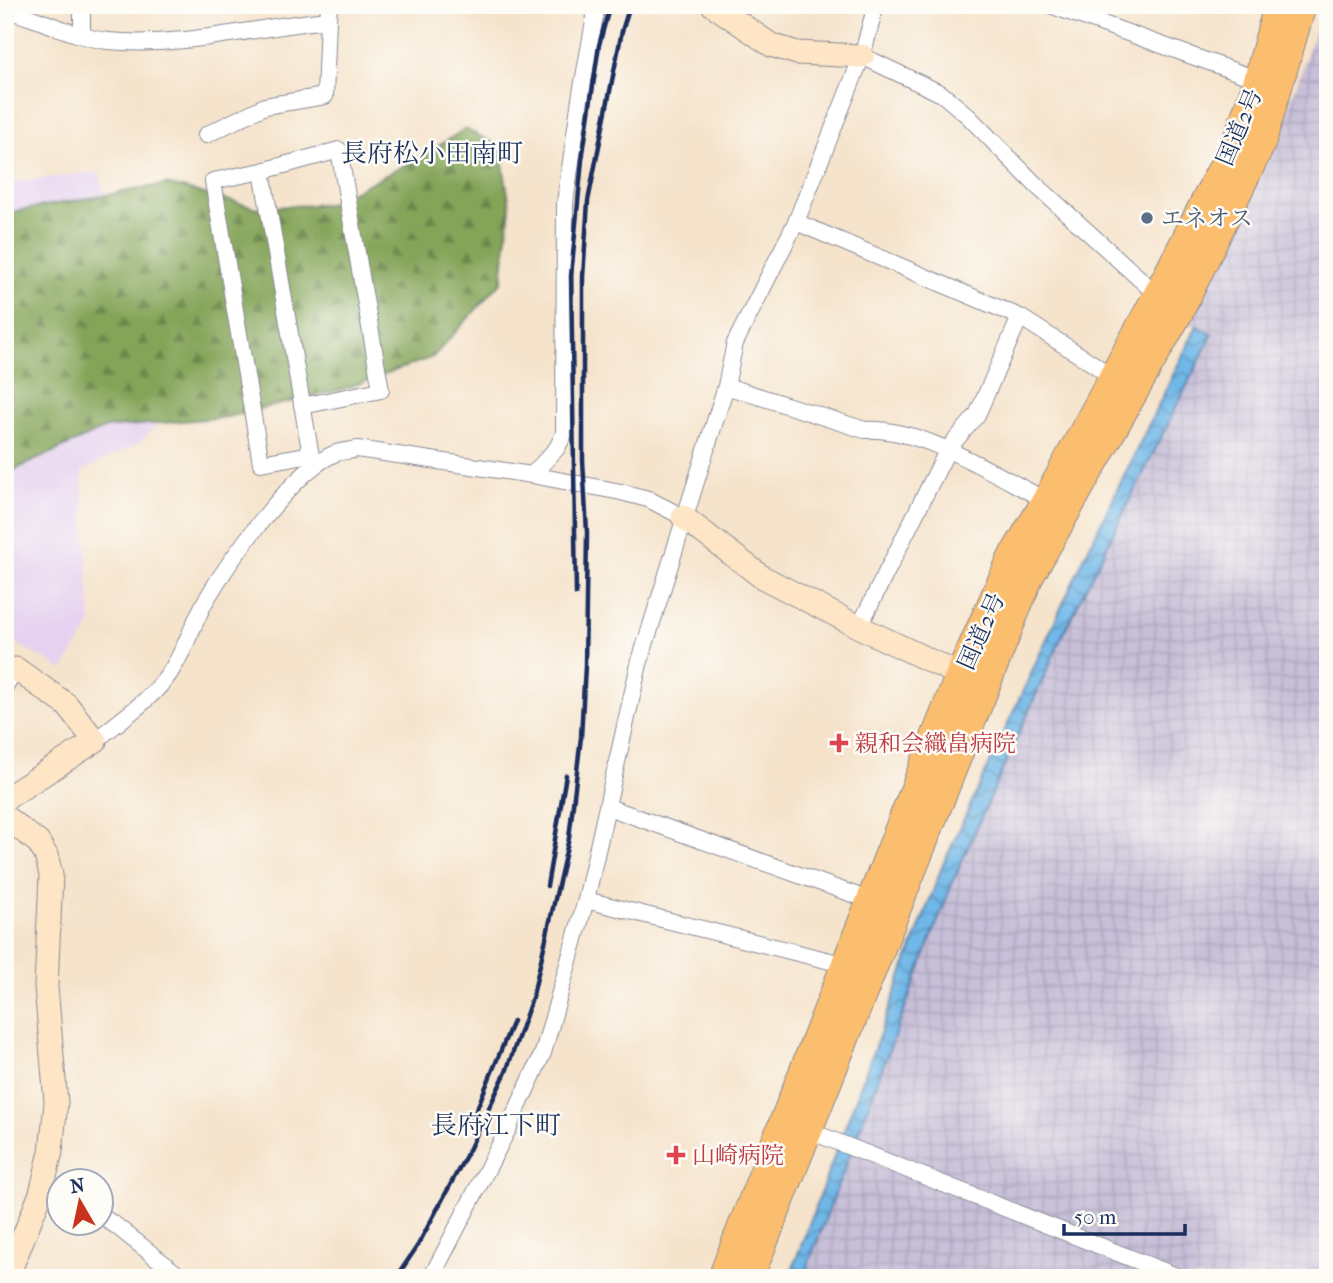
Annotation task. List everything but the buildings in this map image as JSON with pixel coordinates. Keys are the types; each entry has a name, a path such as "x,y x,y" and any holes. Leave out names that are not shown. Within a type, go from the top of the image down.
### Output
{"highway":[{"name":"国道2号","path":"748,1278 820,1135 1012,560 1113,379 1169,303 1238,137 1259,80 1279,5"},
{"name":"国道2号","path":"723,1278 872,901 972,681 1169,303 1260,144 1301,5"}],"street":[{"path":"82,5 82,35"},
{"path":"532,475 557,448 564,434 565,203 597,5"},
{"path":"713,5 771,45 797,53 862,56 942,94 968,116 1036,185 1169,303"},
{"path":"431,1278 544,1053 586,901 639,664 726,386 734,343 796,222 862,56 876,5"},
{"path":"1050,5 1259,80"},
{"path":"5,10 108,41 190,40 328,13 325,96 265,106 206,135"},
{"path":"302,407 381,390 339,150 213,181 261,463 312,461 357,449 532,475 648,499 683,517 762,577 972,681"},
{"path":"262,171 312,461"},
{"path":"796,222 1020,317 1113,379"},
{"path":"859,627 948,449 977,415 1020,317"},
{"path":"726,386 865,430 885,429 948,449 1047,501"},
{"path":"5,799 95,741 167,677 205,602 236,554 312,461"},
{"path":"9,673 68,705 95,741"},
{"path":"608,807 872,901"},
{"path":"5,817 38,842 46,855 51,875 46,987 56,1102 51,1168"},
{"path":"586,901 846,965"},
{"path":"820,1135 1181,1278"},
{"path":"6,1278 46,1203"},
{"path":"116,1225 177,1276"}],"shaded area":[{"path":"1324,5 1328,5 1328,1278 803,1278 953,881 1062,636 1212,336 1187,322 1276,145"},
{"path":"99,172 109,212 188,392 140,442 82,471 91,625 63,670 5,637 5,183"}],"green space":[{"path":"465,129 500,146 510,207 502,281 433,357 344,389 227,417 106,428 5,474 5,213 167,184 257,208 329,204 421,157"}],"water":[{"path":"1197,326 1212,335 1062,636 953,881 803,1278 789,1278 942,867 1084,558"}],"railway":[{"path":"576,594 571,276 582,160 599,45 610,5"},
{"path":"396,1278 418,1245 469,1150 506,1072 533,995 569,838 581,737 585,666 587,533 583,460 583,277 588,201 622,31 630,5"},
{"path":"547,886 566,775"},
{"path":"473,1118 513,1021"}],"place":[{"name":"エネオス","path":"1147,218"},
{"name":"親和会織畠病院","path":"839,743"},
{"name":"山崎病院","path":"676,1155"}],"district":[{"name":"長府松小田南町","path":"432,153"},
{"name":"長府江下町","path":"496,1125"}]}
